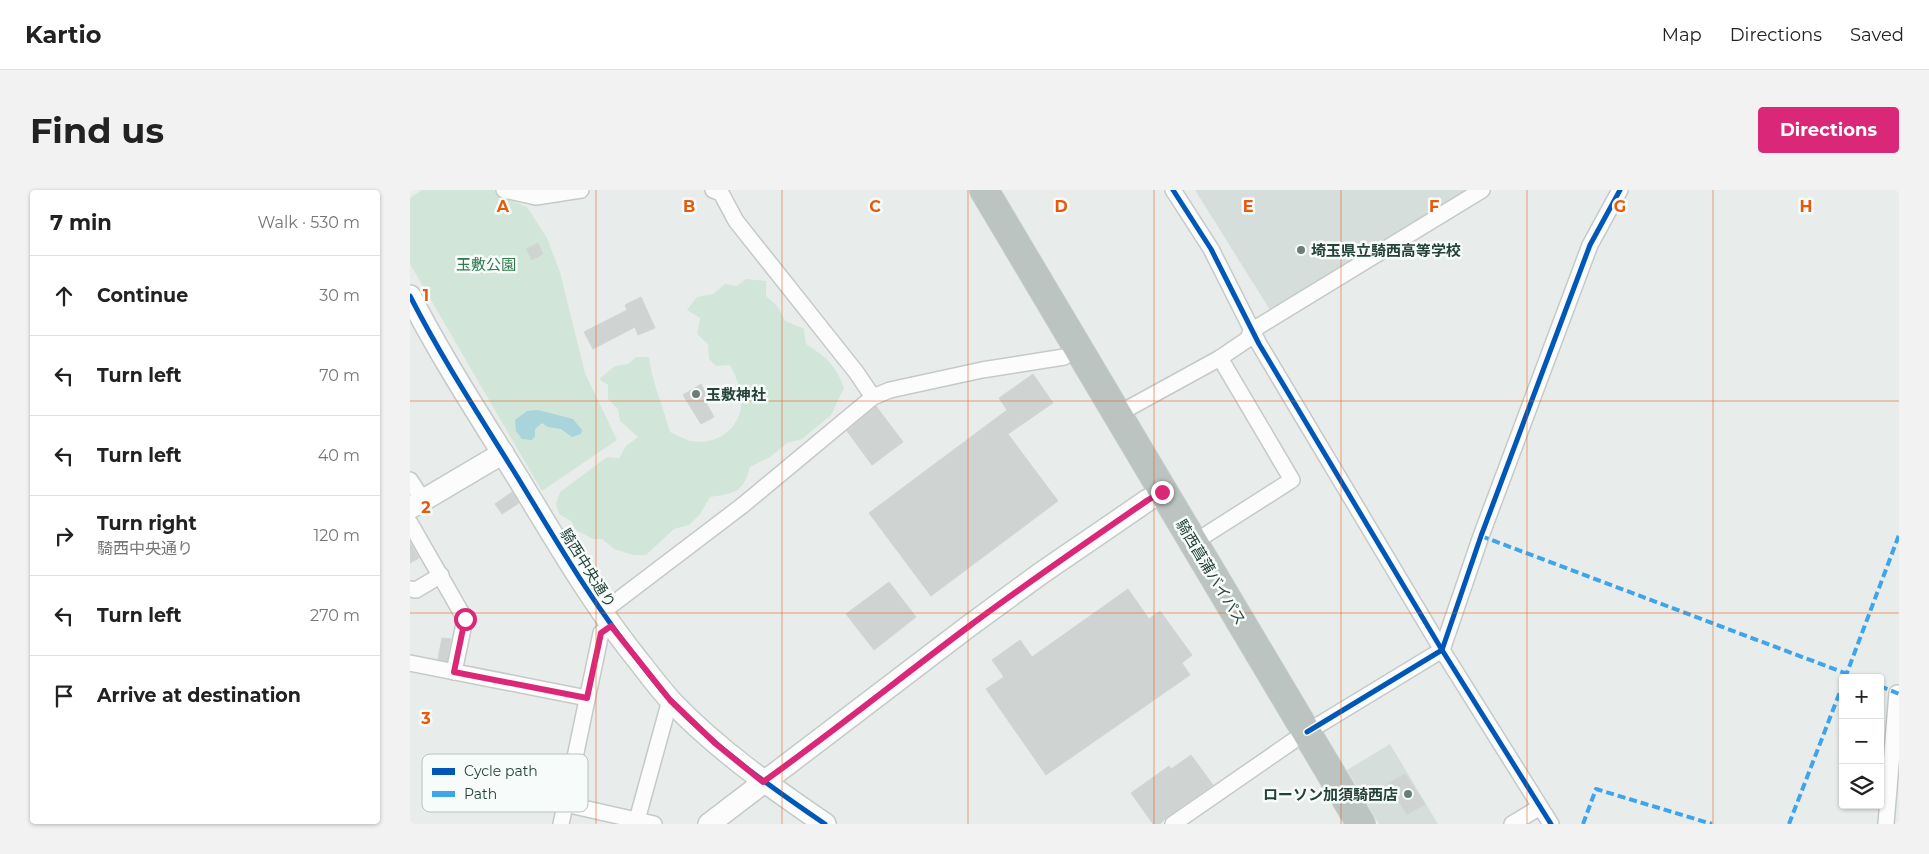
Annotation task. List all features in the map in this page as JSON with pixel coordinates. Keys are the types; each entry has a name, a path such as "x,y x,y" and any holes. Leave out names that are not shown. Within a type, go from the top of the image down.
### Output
{"highway":[{"name":"騎西菖蒲バイパス","path":"964,190 1064,357 1155,496 1193,543 1300,736 1341,824"},
{"name":"騎西菖蒲バイパス","path":"984,190 1155,496 1300,736 1361,824"}],"street":[{"path":"504,190 536,197 581,190"},
{"path":"713,190 721,193 736,221 856,372 873,397"},
{"path":"1173,190 1210,249 1251,331 1442,650 1551,824"},
{"path":"1127,409 1220,358 1248,339 1251,331 1482,190"},
{"path":"1173,824 1190,819 1300,736 1442,650 1481,536 1590,245 1620,190"},
{"name":"騎西中央通り","path":"410,296 444,359 606,620 670,700 709,738 763,782 825,824"},
{"path":"575,754 601,633 606,620 873,397 890,390 982,370 1064,357"},
{"path":"1193,543 1292,480 1220,358"},
{"path":"410,480 417,504 503,453"},
{"path":"709,824 969,626 1040,574 1155,496"},
{"path":"410,523 465,619 454,672"},
{"path":"410,589 416,590 441,575"},
{"path":"410,663 587,698"},
{"path":"1886,824 1897,693"},
{"path":"637,820 670,700"},
{"path":"1512,824 1540,807"},
{"path":"588,809 654,824"}],"shaded area":[{"name":"埼玉県立騎西高等学校","path":"1195,190 1470,190 1270,310"},
{"path":"1390,744 1438,824 1379,824 1347,770"}],"green space":[{"name":"玉敷公園","path":"422,190 494,190 500,196 527,207 547,238 560,272 585,373 617,440 542,491 410,264 410,198"},
{"path":"746,279 766,281 766,296 778,307 785,321 804,329 806,344 825,358 838,373 844,388 831,415 802,439 787,443 770,457 750,467 744,482 737,490 732,493 710,497 700,514 689,525 674,529 646,555 633,555 614,549 602,539 593,539 576,530 571,521 559,514 556,504 560,492 607,457 619,458 626,446 638,437 620,421 618,409 608,399 608,385 599,379 615,366 628,364 636,357 649,357 655,385 670,432 691,441 703,442 724,435 732,428 741,409 739,386 730,365 716,366 709,359 708,344 697,334 700,318 687,310 697,297 713,294 725,284 737,286"}],"water":[{"path":"538,410 573,419 582,430 581,434 572,437 561,429 548,427 542,423 535,429 535,436 532,440 522,439 516,431 515,420 527,411"}],"building":[{"path":"538,243 543,254 532,260 526,249"},
{"path":"641,297 655,328 638,335 635,327 593,349 584,332 627,310 625,305"},
{"path":"1033,374 1053,403 1008,434 1058,501 931,596 869,513 1007,410 999,398"},
{"path":"701,384 707,395 703,397 714,417 701,424 683,395"},
{"path":"876,406 903,442 872,465 847,431"},
{"path":"512,492 519,503 502,514 495,504"},
{"path":"410,542 419,558 410,563"},
{"path":"889,582 916,617 874,650 846,614"},
{"path":"1128,589 1149,619 1160,611 1192,655 1182,663 1190,675 1046,775 986,689 1004,677 992,660 1020,640 1032,657"},
{"path":"442,638 451,639 447,661 438,659"},
{"path":"1191,755 1213,785 1168,816 1160,824 1153,824 1131,793 1169,766 1171,769"},
{"path":"1405,774 1425,804 1407,815 1388,783"}],"marked path":[{"path":"1847,674 1899,535"},
{"path":"1481,536 1847,674"},
{"path":"1884,688 1899,694"},
{"path":"1789,824 1839,694"},
{"path":"1583,824 1596,789 1712,824"}],"cycle path":[{"path":"1173,190 1211,249 1259,344 1442,650 1551,824"},
{"path":"1307,732 1442,650 1481,536 1590,245 1620,190"},
{"path":"410,296 448,365 576,573 607,619 652,679 690,720 726,752 825,824"}],"place":[{"name":"埼玉県立騎西高等学校","path":"1301,250"},
{"name":"玉敷神社","path":"696,394"},
{"name":"ローソン加須騎西店","path":"1408,794"}],"route":[{"path":"465,619 454,672 587,698 601,633 611,626 670,700 716,744 763,782 819,742 969,626 1040,574 1162,492"}]}
